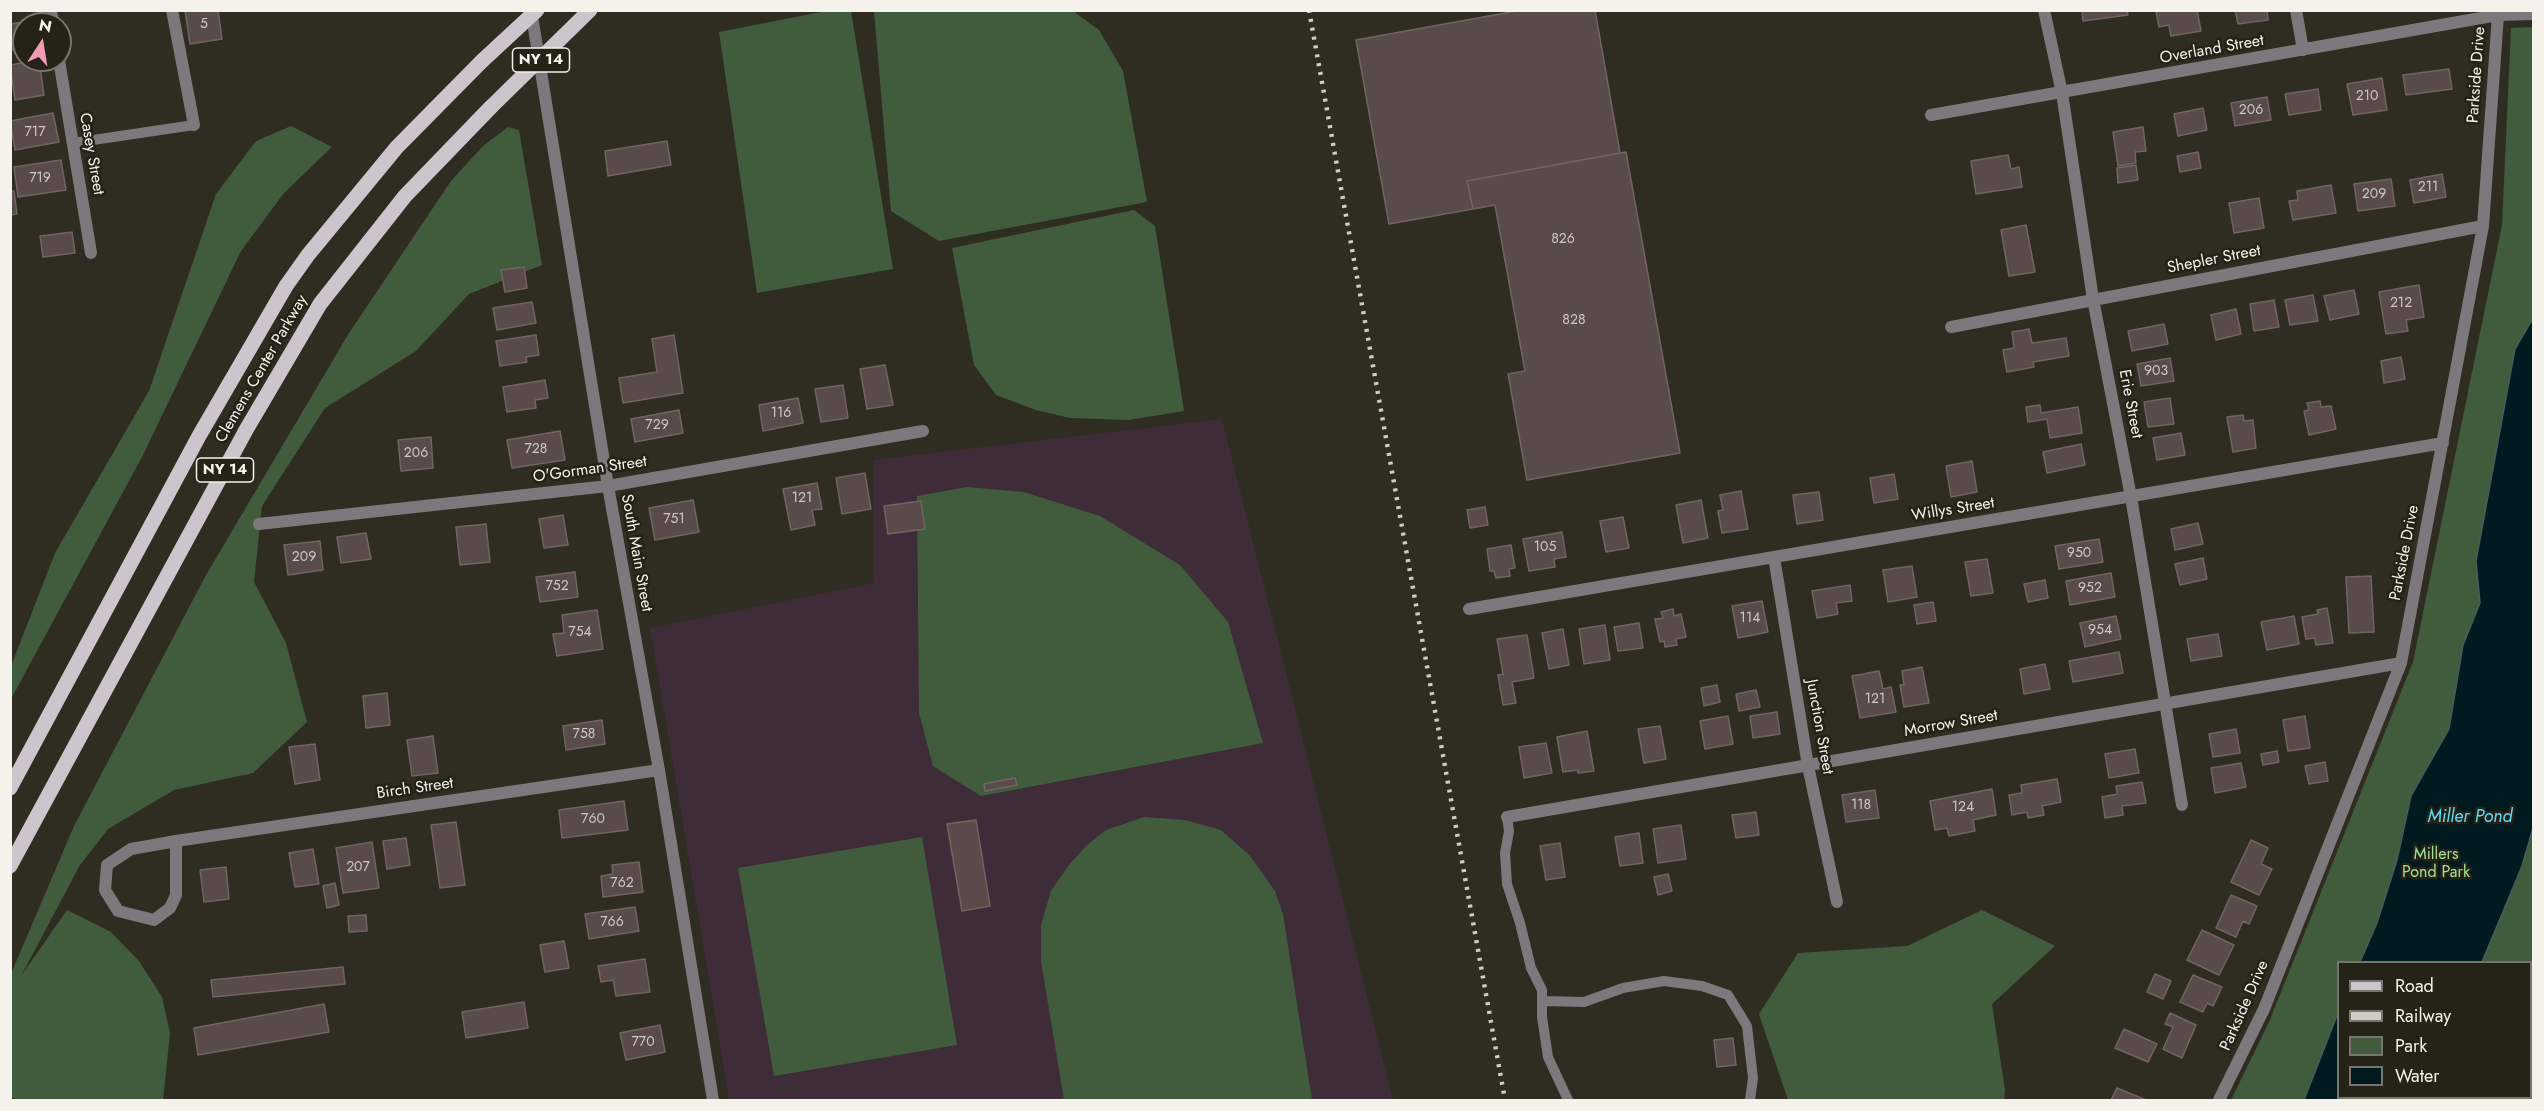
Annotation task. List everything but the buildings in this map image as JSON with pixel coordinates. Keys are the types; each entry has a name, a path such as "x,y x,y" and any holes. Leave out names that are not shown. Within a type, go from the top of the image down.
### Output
{"main road":[{"name":"Clemens Center Parkway","path":"10,788 200,436 286,286 308,255 397,147 482,61 537,10"},
{"name":"Clemens Center Parkway","path":"10,866 246,430 320,304 405,196 590,10"}],"street":[{"path":"172,10 194,125"},
{"name":"South Main Street","path":"531,10 608,486 659,770 713,1101"},
{"name":"Erie Street","path":"2044,10 2062,93 2093,299 2131,497 2182,805"},
{"path":"2295,10 2303,50"},
{"name":"Parkside Drive","path":"2219,1101 2268,999 2401,663 2483,226 2498,15 2534,14"},
{"name":"Overland Street","path":"1931,116 2498,15"},
{"name":"Casey Street","path":"61,72 91,253"},
{"name":"Shepler Street","path":"1951,327 2483,226"},
{"name":"O'Gorman Street","path":"259,524 608,486 922,431"},
{"name":"Willys Street","path":"1469,609 2443,443"},
{"name":"Junction Street","path":"1774,557 1808,765 1837,902"},
{"name":"Morrow Street","path":"1507,817 2401,663"},
{"name":"Birch Street","path":"176,841 176,895 170,908 154,920 118,911 105,890 107,865 131,849 176,841 659,770"}],"lane":[{"path":"73,143 194,125"},
{"path":"1507,817 1509,831 1505,853 1507,884 1531,968 1542,990 1548,1057 1568,1101"},
{"path":"1542,1001 1584,1002 1623,988 1664,981 1702,986 1728,995 1747,1026 1753,1078 1750,1101"}],"shaded area":[{"path":"1222,419 1393,1100 729,1100 650,628 874,583 873,460"}],"green space":[{"path":"826,11 851,11 893,269 757,293 719,32"},
{"path":"874,11 1073,11 1099,30 1123,71 1147,202 939,241 891,211"},
{"name":"Millers Pond Park","path":"2533,27 2533,1014 2532,1018 2532,961 2337,961 2337,1099 2494,1099 2231,1100 2269,1022 2413,662 2502,225 2511,28"},
{"path":"291,126 332,147 284,193 241,251 142,457 11,699 11,666 55,553 149,391 216,194 256,141"},
{"path":"508,127 519,130 542,265 469,294 416,351 325,408 262,506 254,582 286,643 307,722 253,773 174,790 108,829 80,865 21,976 67,910 111,932 139,961 162,997 170,1033 163,1100 17,1100 11,1097 10,976 74,826 206,575 349,333 451,181 483,146"},
{"path":"1134,210 1155,226 1184,411 1128,420 1070,418 1036,410 996,395 974,365 952,248"},
{"path":"967,487 1024,492 1100,516 1180,565 1228,622 1263,743 981,796 933,766 919,713 917,496"},
{"path":"1144,817 1185,820 1221,830 1250,856 1275,891 1283,914 1312,1100 1064,1100 1041,961 1041,925 1051,891 1069,865 1087,845 1106,830"},
{"path":"922,837 957,1045 774,1076 738,868"},
{"path":"1982,910 2055,946 1992,1004 2005,1090 2004,1100 1788,1100 1759,1014 1798,953 1907,946"}],"water":[{"name":"Miller Pond","path":"2533,318 2533,828 2522,866 2482,961 2360,961 2377,923 2397,860 2411,796 2449,729 2463,645 2480,603 2476,561 2515,349"},
{"path":"2337,1016 2337,1099 2430,1099 2429,1100 2304,1100"}],"railway":[{"path":"1309,10 1505,1100"}]}
